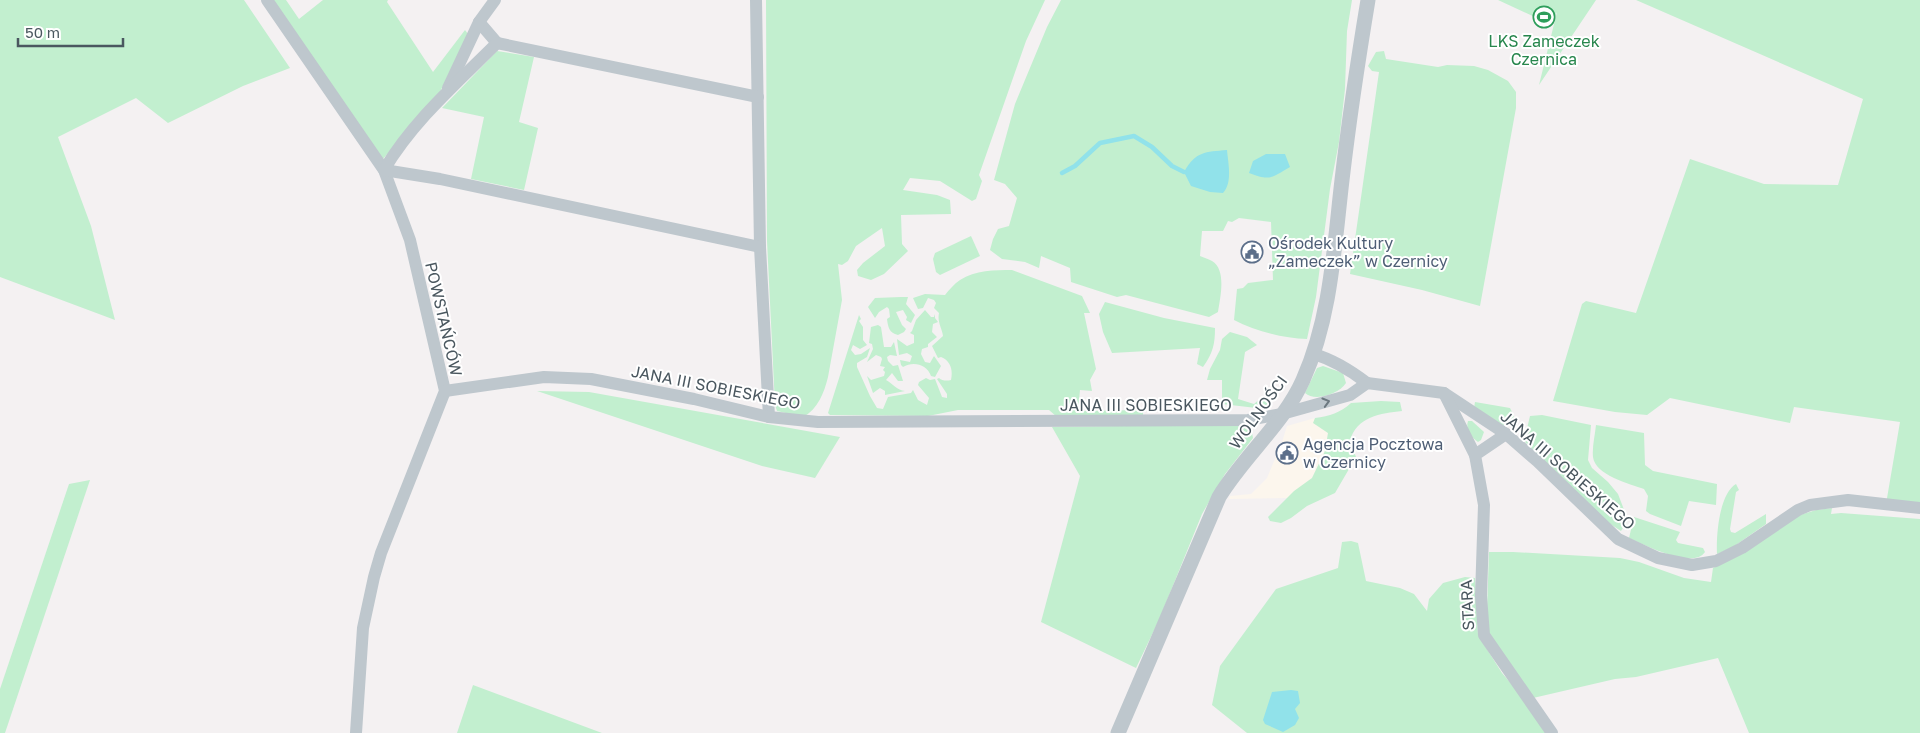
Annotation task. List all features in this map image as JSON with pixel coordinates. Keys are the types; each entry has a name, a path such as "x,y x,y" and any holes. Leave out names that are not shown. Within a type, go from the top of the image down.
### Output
{"street":[{"name":"POWSTAŃCÓW","path":"267,0 384,170 410,240 445,391 381,553 374,577 363,628 356,733"},
{"path":"444,97 479,22 495,0"},
{"path":"756,0 760,247 769,416"},
{"name":"WOLNOŚCI","path":"1118,733 1218,496 1282,414 1302,382 1314,354 1331,279 1342,178 1368,0"},
{"path":"479,22 497,43 758,98"},
{"path":"497,43 416,124 396,150 384,170 440,178 760,247"},
{"path":"1314,354 1349,369 1367,383"},
{"name":"JANA III SOBIESKIEGO","path":"445,391 544,377 591,378 769,416 818,422 1248,420 1282,414 1350,395 1367,383 1444,393 1506,434 1538,461 1618,539 1658,558 1692,564 1716,561 1742,548 1798,510 1810,505 1848,500 1920,508"},
{"name":"STARA","path":"1444,393 1475,455 1484,504 1481,596 1484,636 1552,733"},
{"path":"1475,455 1506,434"}],"shaded area":[{"path":"1315,418 1314,423 1328,433 1325,451 1312,478 1288,498 1229,499 1230,496 1251,494 1267,478 1287,426"}],"green space":[{"path":"0,0 244,0 290,68 243,86 168,123 136,98 58,137 91,226 115,320 0,277"},
{"path":"273,0 286,0 299,19 323,0 388,0 387,2 433,72 465,30 468,34 440,92 383,159"},
{"path":"766,0 1045,0 1026,41 979,175 982,181 976,199 972,201 940,181 910,178 903,190 937,195 950,200 951,214 901,215 902,244 908,251 884,274 871,280 858,276 857,270 885,246 882,228 856,246 848,261 842,265 838,264 842,300 828,377 820,400 813,410 803,417 777,411 775,405 767,241"},
{"path":"1061,0 1352,0 1347,31 1345,89 1339,142 1330,189 1316,297 1307,339 1269,333 1234,320 1237,289 1243,288 1248,283 1273,280 1271,222 1239,218 1232,222 1228,221 1223,231 1202,231 1200,256 1211,260 1217,265 1221,277 1218,312 1209,317 1126,295 1117,297 1071,282 1070,268 1041,256 1039,268 1025,262 1002,259 990,250 998,229 1009,226 1017,198 1005,184 994,180 1015,104 1047,27"},
{"path":"1498,0 1596,0 1539,85 1557,12 1550,24"},
{"path":"1636,0 1920,0 1920,508 1886,504 1900,422 1794,407 1790,423 1670,398 1647,415 1615,412 1553,401 1582,304 1586,301 1636,313 1690,159 1764,184 1838,185 1863,99"},
{"path":"497,51 534,57 519,122 538,128 524,190 471,179 484,117 442,108"},
{"path":"1384,51 1386,59 1438,67 1447,65 1474,66 1488,70 1508,81 1516,92 1516,108 1480,306 1422,290 1350,274 1379,72 1372,71 1368,66 1376,52"},
{"path":"971,236 980,256 940,275 936,272 933,259 935,253"},
{"path":"1012,270 1082,296 1090,313 1084,313 1096,369 1090,380 1092,391 1080,390 1078,411 1143,410 1143,418 1057,417 1049,410 958,410 928,416 830,415 828,413 859,315 861,319 859,321 863,327 863,340 867,345 860,349 853,345 851,350 855,355 861,354 870,348 867,357 857,363 857,367 877,408 883,409 888,397 911,393 913,390 918,400 927,405 929,398 918,385 919,382 926,378 930,380 935,379 942,397 947,398 947,394 937,379 951,380 950,366 941,357 938,358 932,346 943,336 939,322 939,313 934,308 936,303 928,298 923,308 918,309 913,298 925,294 945,295 958,282 979,272"},
{"path":"908,297 906,304 915,315 911,323 906,320 907,317 903,310 896,312 906,329 898,335 893,333 889,327 887,319 890,317 887,307 879,312 875,318 868,307 875,298"},
{"path":"1105,302 1164,318 1215,328 1214,344 1209,357 1203,367 1197,364 1200,348 1112,353 1103,332 1099,314"},
{"path":"925,310 931,317 934,317 935,314 938,322 933,324 932,332 937,337 928,344 928,347 922,349 921,354 925,362 930,363 934,356 941,366 935,377 931,376 923,366 911,364 903,367 900,360 910,362 912,356 907,353 899,355 897,339 907,346 914,343 914,335 910,333 916,320"},
{"path":"878,325 881,327 884,347 891,347 894,342 897,356 890,355 887,357 893,366 898,365 903,381 898,381 892,373 886,380 905,391 885,395 885,391 880,388 873,393 867,376 871,380 884,376 885,372 883,370 885,367 880,366 881,357 876,355 867,362 873,349 872,344 869,343 871,327"},
{"path":"1230,332 1247,337 1257,345 1245,352 1238,399 1254,404 1262,397 1270,397 1265,409 1222,404 1222,380 1207,380 1210,369 1220,350 1222,339"},
{"path":"1323,366 1343,373 1346,383 1343,387 1327,396 1309,396 1305,393 1317,368"},
{"path":"537,391 589,392 840,437 815,478 762,466"},
{"path":"1400,402 1402,411 1378,415 1358,426 1350,441 1356,457 1335,493 1307,506 1281,523 1270,521 1268,517 1294,491 1312,478 1325,451 1328,433 1313,423 1315,418 1334,414 1351,403"},
{"path":"1475,402 1510,408 1514,416 1511,425 1501,425 1492,420 1474,408"},
{"path":"1542,415 1591,425 1588,460 1592,468 1618,494 1628,520 1621,531 1601,518 1524,441 1530,416"},
{"path":"1468,421 1472,421 1484,432 1481,440 1478,442 1473,438 1467,427"},
{"path":"1247,424 1251,427 1253,438 1225,474 1202,514 1159,620 1136,668 1041,622 1080,476 1052,427"},
{"path":"1596,425 1644,433 1645,465 1653,471 1717,484 1716,505 1689,501 1681,526 1650,514 1646,511 1648,496 1644,489 1606,474 1595,463 1593,445"},
{"path":"90,480 5,733 0,733 0,689 69,484"},
{"path":"1736,484 1739,490 1736,492 1731,532 1735,533 1766,514 1766,524 1733,547 1717,554 1718,527 1722,506 1730,489"},
{"path":"1832,508 1831,514 1841,513 1920,519 1920,733 1749,733 1718,658 1533,698 1489,635 1487,610 1489,552 1620,558 1639,562 1684,578 1711,582 1713,568 1750,549 1800,515"},
{"path":"1634,517 1680,532 1676,540 1678,543 1703,548 1705,552 1699,557 1680,557 1629,538"},
{"path":"1351,541 1358,543 1366,581 1400,588 1414,594 1427,611 1429,599 1443,583 1465,577 1475,578 1478,635 1502,673 1524,699 1546,733 1247,733 1212,705 1220,666 1276,589 1338,568 1342,542"},
{"path":"473,685 602,733 457,733"}],"water":[{"path":"1227,150 1229,178 1223,193 1210,192 1191,186 1184,172 1197,156 1207,152"},
{"path":"1266,154 1285,154 1290,167 1279,174 1266,178 1249,173 1253,161"},
{"path":"1298,691 1300,703 1295,709 1299,718 1295,725 1283,732 1265,724 1263,720 1272,692"}],"waterway":[{"path":"1062,173 1075,166 1100,143 1134,136 1152,147 1172,166 1184,172"}],"place":[{"name":"LKS Zameczek Czernica","path":"1544,17"},
{"name":"Ośrodek Kultury „Zameczek” w Czernicy","path":"1252,252"},
{"name":"Agencja Pocztowa w Czernicy","path":"1287,453"}]}
